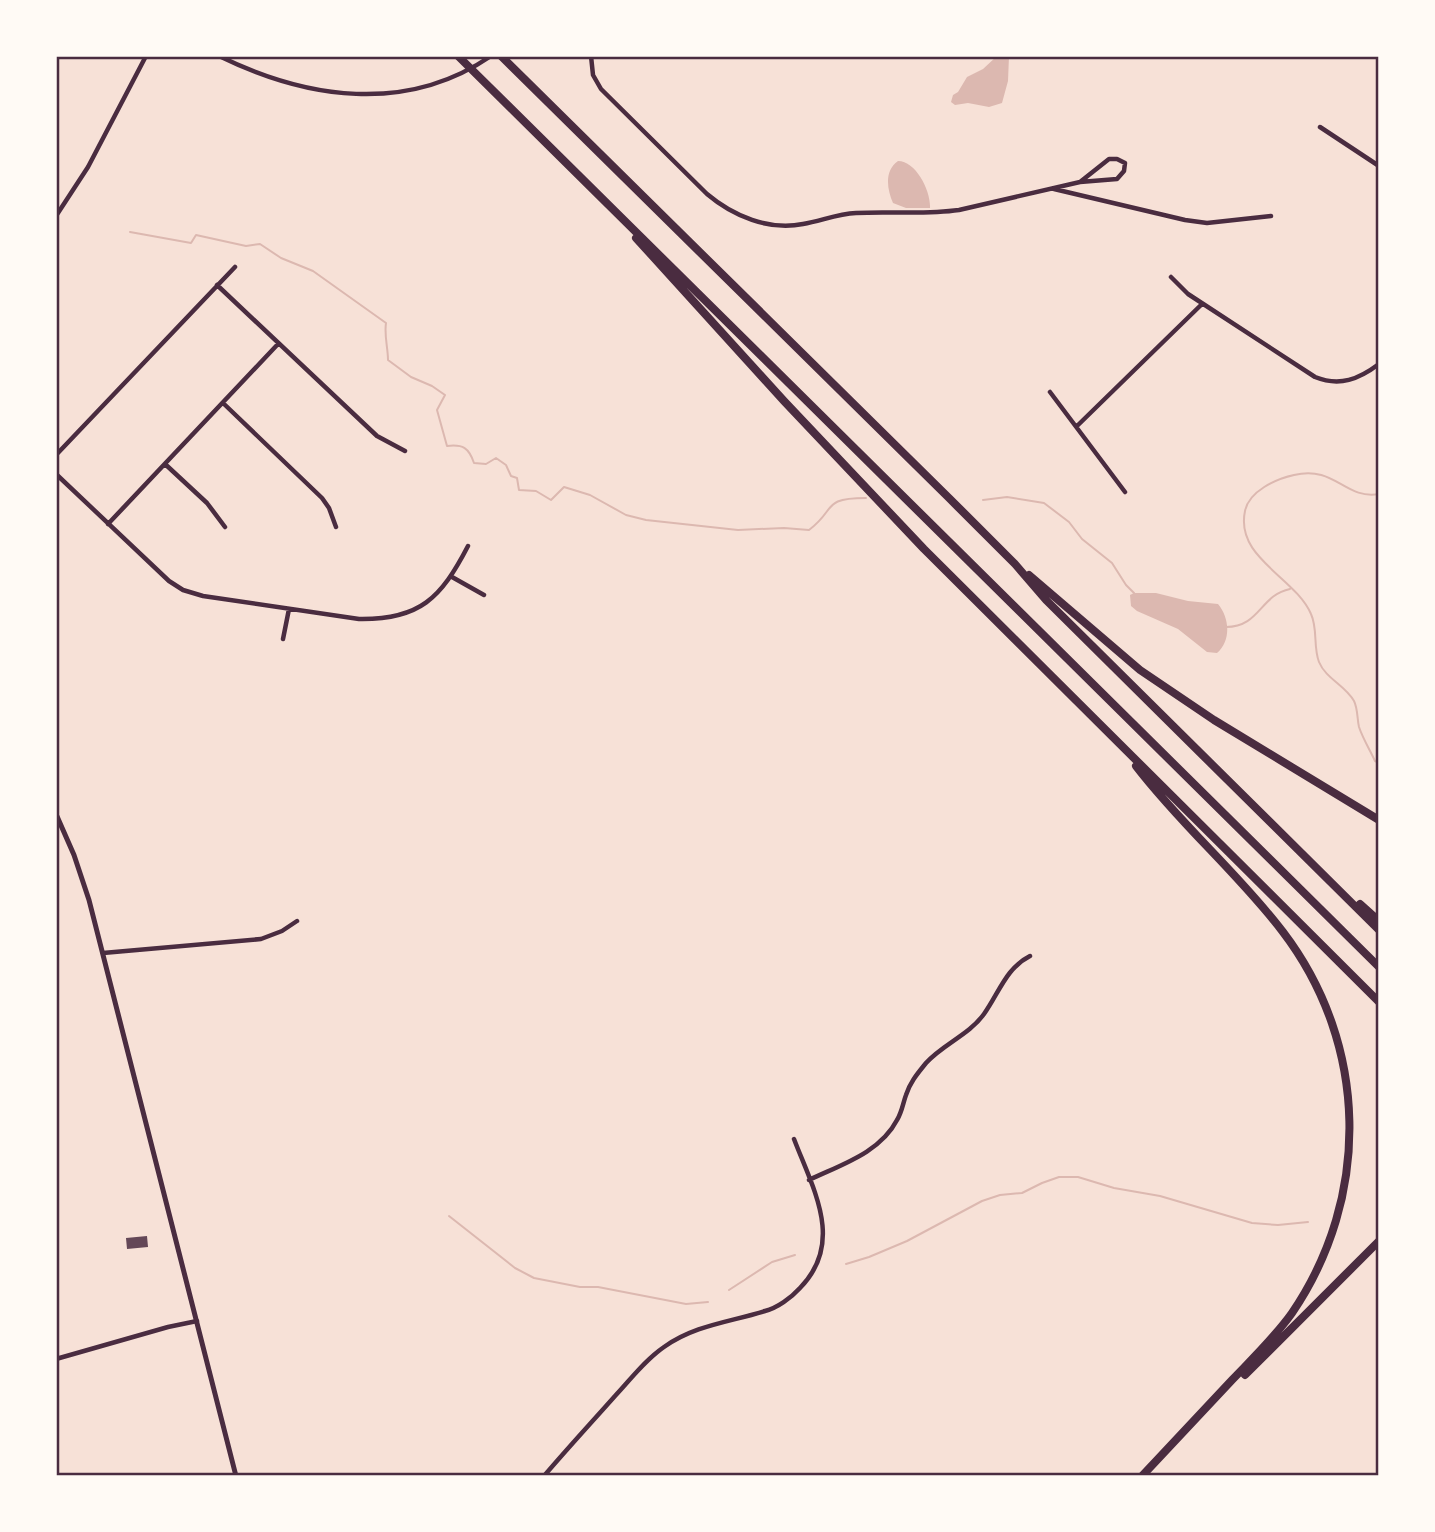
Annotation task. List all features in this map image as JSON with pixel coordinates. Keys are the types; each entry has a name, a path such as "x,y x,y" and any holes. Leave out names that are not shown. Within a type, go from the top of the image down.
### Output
{"highway":[{"path":"458,56 1379,967"},
{"path":"501,56 1016,564 1046,600 1379,930"},
{"path":"594,191 859,481 1379,1002"},
{"path":"1016,564 1052,592 1111,647 1163,686 1379,820"},
{"path":"1117,742 1145,778 1283,932 1299,955 1322,999 1338,1041 1350,1111 1348,1164 1341,1205 1326,1251 1311,1282 1271,1340 1142,1476"},
{"path":"1295,845 1379,921"},
{"path":"1142,1476 1379,1241"}],"street":[{"path":"56,216 88,167 146,56"},
{"path":"219,56 265,76 320,92 382,94 438,83 465,72 491,56"},
{"path":"591,56 593,75 613,103 721,206 754,220 780,225 801,225 856,213 942,213 1080,182 1118,179 1124,171 1125,163 1109,159 1080,182"},
{"path":"1320,127 1379,166"},
{"path":"1046,189 1062,190 1207,223 1271,216"},
{"path":"56,455 235,267"},
{"path":"1171,277 1202,304 1324,381 1340,383 1353,380 1379,364"},
{"path":"217,285 377,436 405,451"},
{"path":"1077,426 1202,304"},
{"path":"108,524 278,344"},
{"path":"1050,392 1125,492"},
{"path":"223,403 322,498 330,508 336,527"},
{"path":"164,464 207,503 225,527"},
{"path":"56,474 157,571 183,590 289,609 359,619 380,620 400,616 427,603 452,577 468,546"},
{"path":"452,577 484,595"},
{"path":"283,639 289,609"},
{"path":"56,814 80,872 103,953 236,1476"},
{"path":"103,953 261,939 282,931 296,921"},
{"path":"809,1180 869,1151 885,1137 899,1117 916,1075 937,1052 971,1028 1012,968 1030,956"},
{"path":"544,1476 643,1366 664,1347 696,1329 768,1311 792,1296 809,1279 819,1260 824,1236 822,1215 794,1139"},
{"path":"56,1359 197,1321"}],"shaded area":[{"path":"997,56 1009,56 1008,81 1002,103 989,107 968,103 955,105 951,102 967,77 983,69"},
{"path":"898,161 911,166 921,178 928,193 930,208 906,208 893,203 888,180 890,170"},
{"path":"1156,593 1188,601 1218,604 1227,622 1227,636 1222,648 1217,653 1207,652 1178,629 1137,611 1131,606 1130,595"}],"building":[{"path":"147,1236 148,1247 127,1249 126,1238"}],"waterway":[{"path":"130,232 191,243 196,235 246,246 260,244 281,258 313,271 386,323 388,360 411,377 445,395 437,410 447,446 465,448 474,463 486,464 496,458 506,465 511,476 517,478 519,490 536,491 551,500 564,487 590,495 626,515 646,520 738,530 809,530 836,503 866,498"},
{"path":"1379,494 1357,492 1320,475 1294,475 1272,483 1252,498 1245,511 1244,527 1257,554 1293,589 1311,614 1319,662 1326,673 1354,701 1358,724 1375,761 1379,763"},
{"path":"983,500 1007,497 1044,503 1069,522 1082,539 1112,563 1134,593"},
{"path":"1226,627 1246,622 1272,597 1290,589"},
{"path":"846,1264 907,1241 982,1201 1000,1195 1022,1193 1059,1177 1078,1177 1114,1188 1160,1196 1252,1223 1278,1225 1308,1222"},
{"path":"449,1216 515,1268 534,1278 686,1304 708,1302"},
{"path":"729,1290 772,1262 795,1255"}]}
